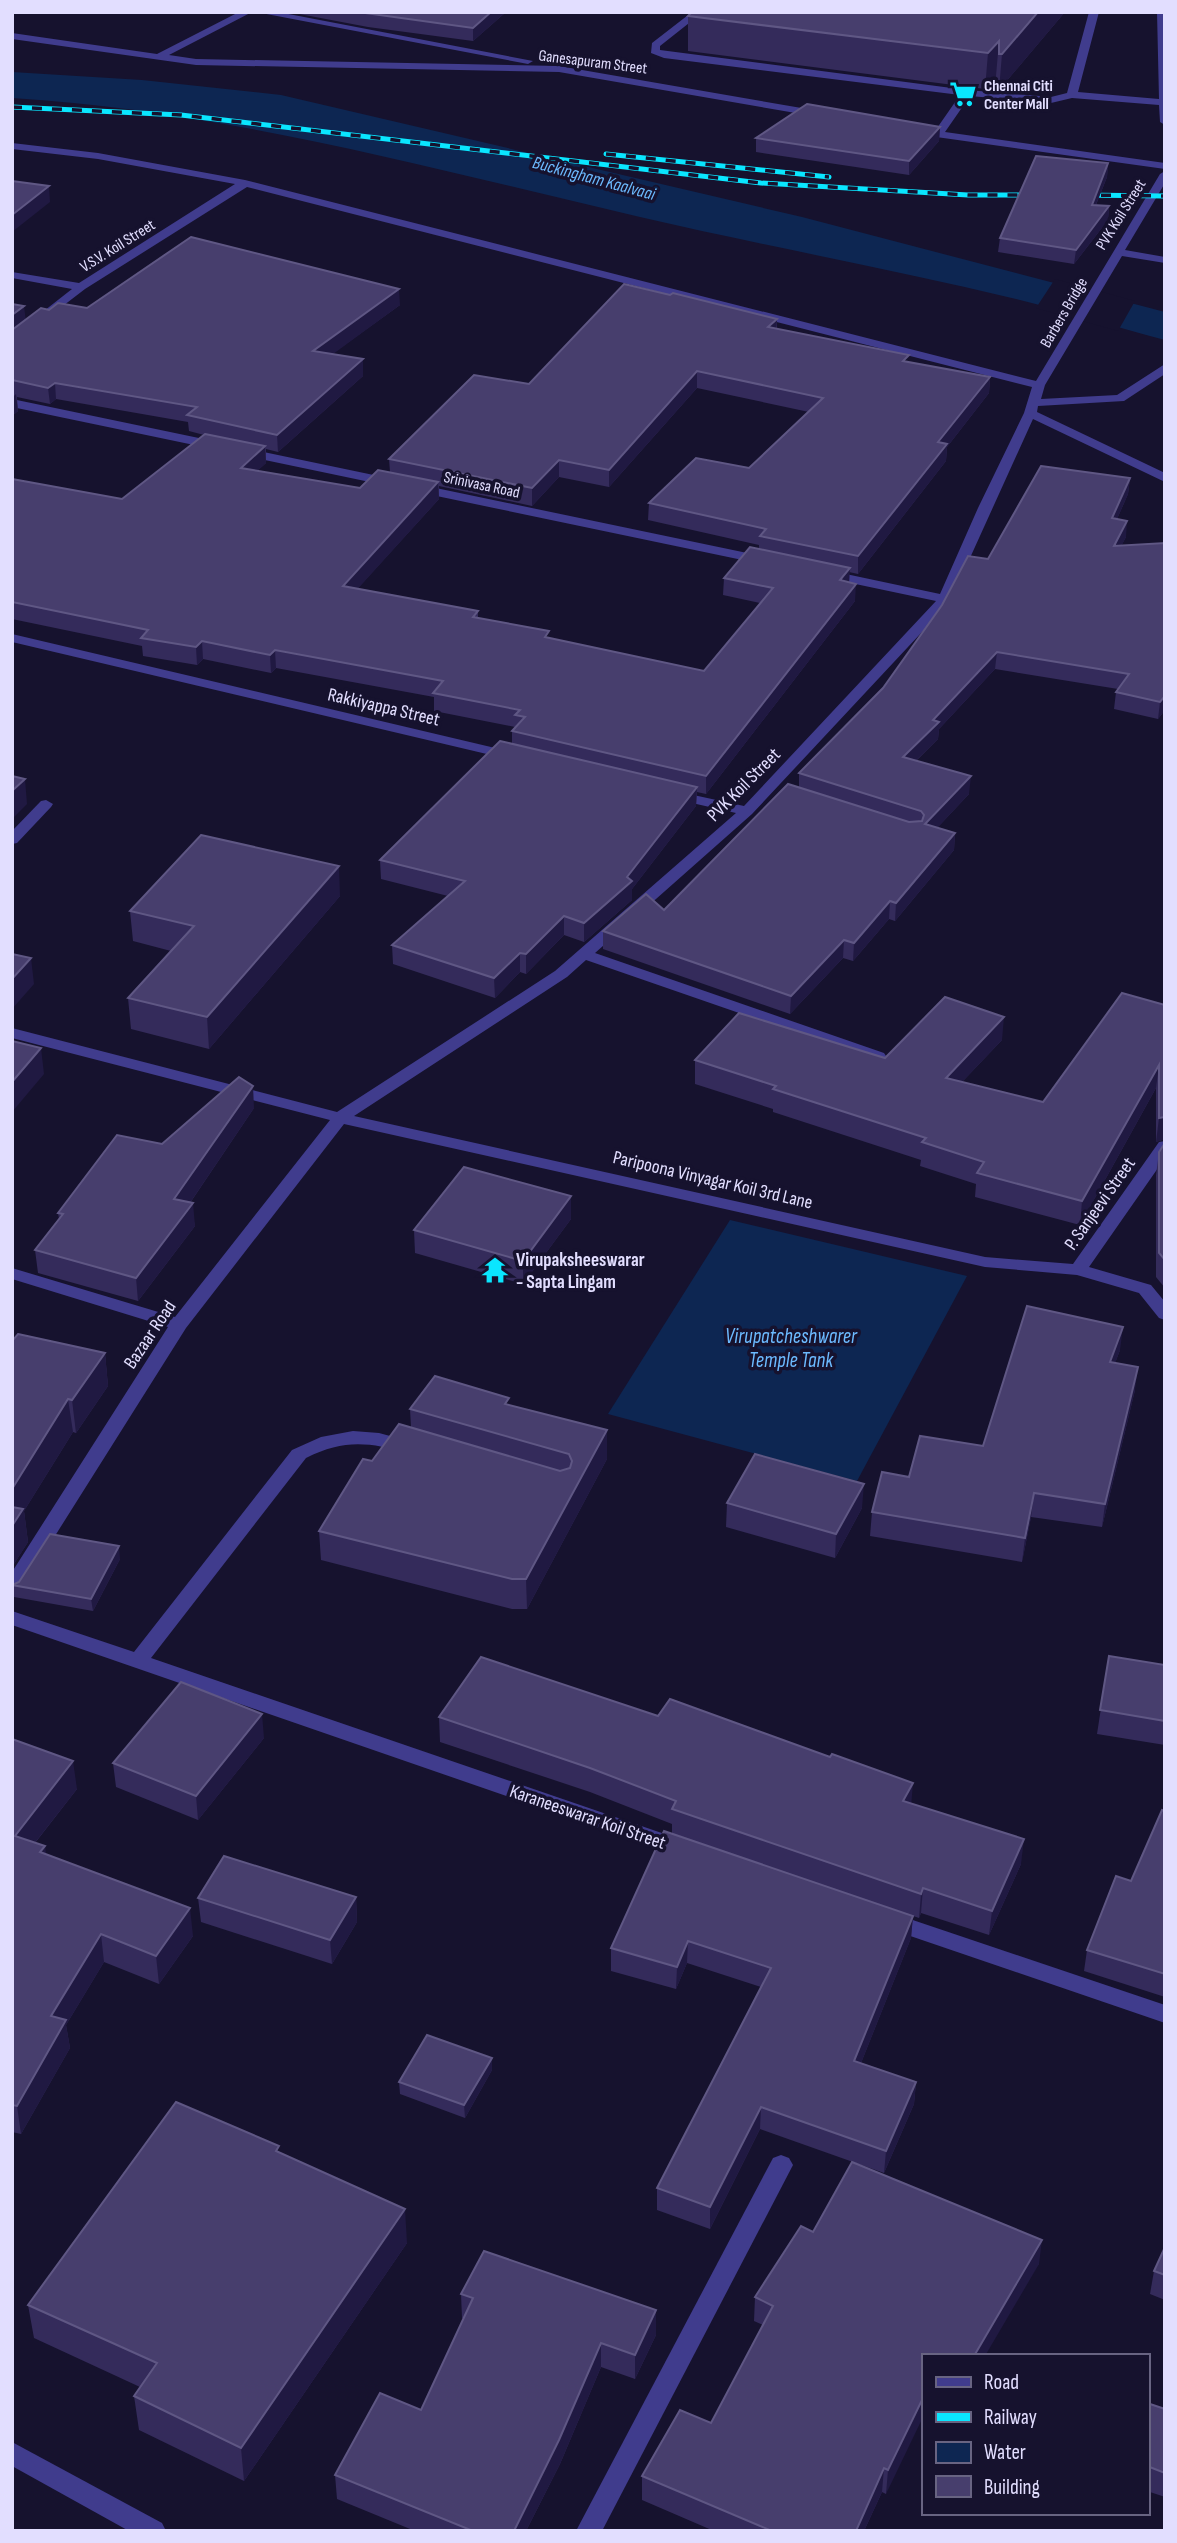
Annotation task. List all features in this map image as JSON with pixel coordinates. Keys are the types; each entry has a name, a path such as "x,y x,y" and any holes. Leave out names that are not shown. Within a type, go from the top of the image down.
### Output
{"street":[{"path":"160,56 247,12"},
{"path":"261,12 507,56 559,69"},
{"path":"698,12 655,45 655,51 664,55 967,93 1051,100 1072,94 1163,102"},
{"path":"1072,94 1094,12"},
{"path":"1163,12 1165,122"},
{"name":"Ganesapuram Street","path":"12,36 196,62 559,69 831,116"},
{"path":"938,135 967,93"},
{"path":"912,130 1165,166"},
{"path":"12,146 98,156 245,183 1039,385"},
{"name":"PVK Koil Street","path":"1105,271 1165,174"},
{"name":"V.S.V. Koil Street","path":"12,342 81,287 245,183"},
{"path":"1146,207 1165,206"},
{"path":"1118,252 1165,260"},
{"name":"Barbers Bridge","path":"1048,368 1105,271"},
{"path":"12,275 81,287"},
{"name":"PVK Koil Street","path":"340,1118 561,974 747,811 775,790 945,599 1048,368"},
{"path":"1032,408 1120,398 1165,368"},
{"name":"Srinivasa Road","path":"12,403 783,565"},
{"path":"1032,408 1165,478"},
{"path":"810,570 945,599"},
{"name":"Rakkiyappa Street","path":"12,638 529,760"},
{"path":"665,792 747,811"},
{"path":"12,840 46,804"},
{"path":"584,954 878,1056"},
{"name":"Paripoona Vinyagar Koil 3rd Lane","path":"12,1033 340,1118 985,1262 1078,1270"},
{"name":"Bazaar Road","path":"12,1588 179,1324 340,1118"},
{"name":"P. Sanjeevi Street","path":"1165,1146 1078,1270 1145,1289 1165,1314"},
{"path":"12,1273 179,1324"},
{"path":"138,1661 299,1454 320,1443 345,1436 373,1436 426,1452"},
{"name":"Karaneeswarar Koil Street","path":"12,1618 704,1856"},
{"path":"875,1915 1165,2014"},
{"path":"589,2531 781,2165"},
{"path":"12,2454 153,2531"}],"water":[{"name":"Buckingham Kaalvaai","path":"12,72 142,80 281,95 802,217 1165,312 1165,340 1016,299 687,228 329,144 171,115 12,98"},
{"name":"Virupatcheshwarer Temple Tank","path":"730,1220 967,1276 857,1481 608,1414"}],"pier":[{"path":"1055,279 1135,301 1118,331 1036,308"}],"building":[{"path":"358,12 491,12 473,28"},
{"path":"692,12 1038,12 1002,54 999,54 999,41 988,53 688,16"},
{"path":"807,104 940,127 909,161 756,138"},
{"path":"1036,156 1108,163 1092,205 1109,206 1076,250 1000,238"},
{"path":"12,181 49,186 12,215"},
{"path":"191,237 399,289 313,351 363,359 277,435 187,415 197,407 55,383 48,388 12,380 12,330 41,308 49,310 58,303 87,308"},
{"path":"624,284 670,295 673,293 777,319 768,327 909,355 903,361 990,377 938,442 947,444 858,556 760,536 766,529 649,503 696,458 749,468 823,398 697,371 609,470 559,460 532,488 389,459 474,375 529,384"},
{"path":"12,304 24,306 12,315"},
{"path":"205,434 265,446 241,468 360,488 378,470 438,482 343,586 478,611 473,617 549,631 545,637 704,671 773,588 724,578 750,547 850,568 840,580 856,584 706,776 512,731 525,717 515,715 520,710 433,693 443,681 275,650 270,655 202,641 196,647 141,638 148,630 12,602 12,479 122,499"},
{"path":"1041,466 1130,478 1112,518 1127,521 1114,546 1165,543 1165,696 1160,702 1116,692 1129,674 997,652 933,720 939,722 903,757 971,776 925,824 955,833 896,903 890,901 854,943 844,940 791,996 603,931 646,894 664,910 788,784 909,822 922,821 924,815 921,811 799,773 883,688 942,605 968,556 988,559"},
{"path":"500,741 697,787 627,877 632,881 584,923 564,916 526,954 520,953 494,978 392,945 465,881 380,860"},
{"path":"12,776 25,779 12,791"},
{"path":"201,835 339,866 207,1017 128,998 194,926 130,911"},
{"path":"12,954 31,958 12,979"},
{"path":"1122,993 1165,1005 1165,1117 1159,1118 1159,1065 1082,1201 977,1173 984,1162 922,1142 926,1138 773,1089 776,1086 695,1060 739,1013 885,1058 945,997 1004,1017 946,1078 1043,1102"},
{"path":"12,1041 41,1048 12,1082"},
{"path":"239,1077 253,1086 174,1199 193,1203 136,1278 35,1250 63,1214 58,1213 117,1135 162,1144"},
{"path":"1165,1143 1165,1260 1159,1253 1159,1152"},
{"path":"464,1167 571,1196 523,1261 414,1230"},
{"path":"1027,1306 1123,1327 1110,1362 1138,1367 1105,1504 1034,1493 1025,1538 872,1512 882,1472 909,1477 920,1436 983,1446"},
{"path":"18,1334 105,1353 72,1400 68,1399 12,1489 12,1341"},
{"path":"435,1376 509,1398 505,1404 607,1430 526,1579 512,1579 319,1531 363,1459 372,1461 399,1424 560,1471 570,1468 572,1461 569,1454 410,1409"},
{"path":"755,1454 864,1484 836,1534 727,1503"},
{"path":"12,1507 23,1509 12,1526"},
{"path":"50,1534 119,1546 91,1599 12,1585 19,1582"},
{"path":"1109,1656 1165,1665 1165,1721 1100,1710"},
{"path":"481,1657 658,1716 670,1699 830,1757 832,1754 913,1783 903,1801 1024,1839 992,1911 923,1888 921,1894 672,1809 676,1801 590,1768 439,1717"},
{"path":"181,1682 262,1714 196,1796 113,1763"},
{"path":"12,1739 73,1761 15,1836 45,1846 40,1852 190,1908 156,1956 101,1934 51,2016 66,2020 17,2106 12,2105"},
{"path":"1162,1810 1165,1811 1165,1974 1087,1950 1116,1876 1131,1881"},
{"path":"664,1831 913,1916 854,2061 916,2082 886,2151 761,2107 710,2207 657,2188 771,1968 688,1941 677,1967 611,1948"},
{"path":"224,1856 356,1897 330,1940 198,1898"},
{"path":"427,2035 492,2058 464,2105 399,2082"},
{"path":"176,2102 279,2146 276,2151 405,2209 241,2448 134,2396 157,2363 28,2305"},
{"path":"852,2162 1042,2240 975,2354 922,2354 922,2400 888,2470 884,2468 856,2531 772,2531 642,2476 680,2410 711,2423 773,2306 755,2297 801,2226 813,2232"},
{"path":"1165,2247 1165,2275 1154,2271"},
{"path":"484,2251 656,2310 635,2355 601,2343 559,2440 514,2531 473,2531 335,2475 380,2393 421,2410 473,2298 461,2294"},
{"path":"1149,2404 1165,2409 1165,2473 1149,2467"}],"railway":[{"path":"12,107 181,115 761,183 968,195 1039,195"},
{"path":"606,154 829,177"},
{"path":"1081,195 1165,196"}],"place":[{"name":"Chennai Citi Center Mall","path":"963,94"},
{"name":"Virupaksheeswarar - Sapta Lingam","path":"495,1270"}]}
